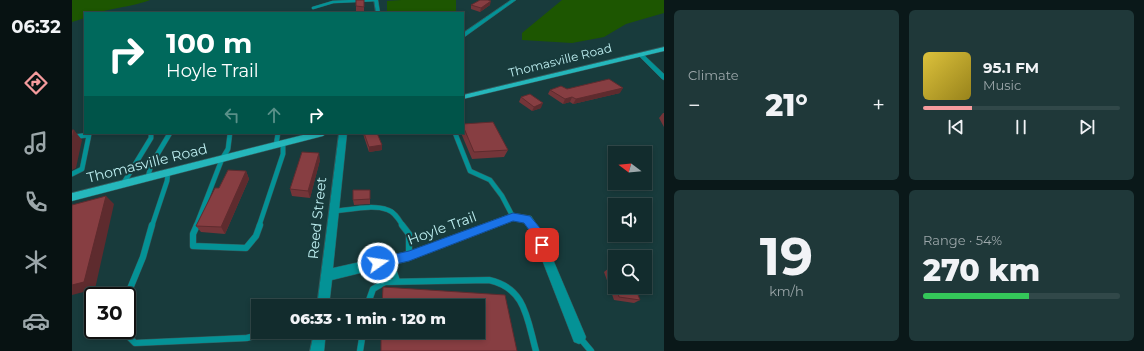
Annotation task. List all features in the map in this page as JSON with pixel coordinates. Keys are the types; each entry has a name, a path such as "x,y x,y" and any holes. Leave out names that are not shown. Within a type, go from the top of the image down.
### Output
{"main road":[{"name":"Thomasville Road","path":"464,97 664,49"},
{"name":"Thomasville Road","path":"72,197 317,134"}],"street":[{"path":"376,0 378,12"},
{"path":"464,35 514,0"},
{"path":"641,54 664,78"},
{"name":"Reed Street","path":"325,299 333,212 343,134"},
{"path":"513,217 527,219 536,232 579,337"},
{"name":"Hoyle Trail","path":"328,275 409,256 513,217"},
{"path":"318,351 319,339"}],"lane":[{"path":"313,8 333,2 376,0"},
{"path":"123,184 150,138 151,134"},
{"path":"148,177 151,165 169,134"},
{"path":"230,134 228,149 222,158 193,234 193,246 246,248 256,236 283,154 278,134"},
{"path":"456,134 470,171 490,180 502,196 513,217"},
{"path":"72,137 89,135 82,169 72,174"},
{"path":"131,287 143,257 156,211 167,181 168,172"},
{"path":"333,212 375,208 388,210 394,214 409,234 409,256"},
{"path":"390,260 397,282"},
{"path":"369,299 371,292 377,286 385,282 473,279 489,280 503,284 514,291 520,301 536,351"},
{"path":"130,339 135,344 251,337"},
{"path":"579,337 591,351"},
{"path":"360,351 362,339"}],"green space":[{"path":"72,0 150,0 98,12 84,12 84,18 72,22"},
{"path":"456,0 456,12 387,12 387,1"},
{"path":"562,0 664,0 664,13 626,24 604,37 572,43 522,40 522,33"}],"building":[{"path":"356,0 364,0 364,7 356,6"},
{"path":"480,0 491,1 481,8 471,5"},
{"path":"609,79 623,88 576,99 572,97 565,99 550,90 561,86 567,89"},
{"path":"530,94 543,103 534,107 521,97"},
{"path":"493,122 508,150 474,152 464,128 464,124"},
{"path":"364,134 377,134 382,145 369,147"},
{"path":"302,152 319,153 308,191 290,189"},
{"path":"228,170 246,171 221,227 196,226 215,188 219,188"},
{"path":"353,190 370,190 370,199 353,200"},
{"path":"106,196 84,282 72,285 72,205"},
{"path":"383,287 505,295 517,351 381,351 381,339 485,339 485,299 382,299"},
{"path":"618,294 638,294 640,300 619,297"}],"route":[{"path":"378,263 409,256 513,217 527,219 536,232 542,245"}]}
